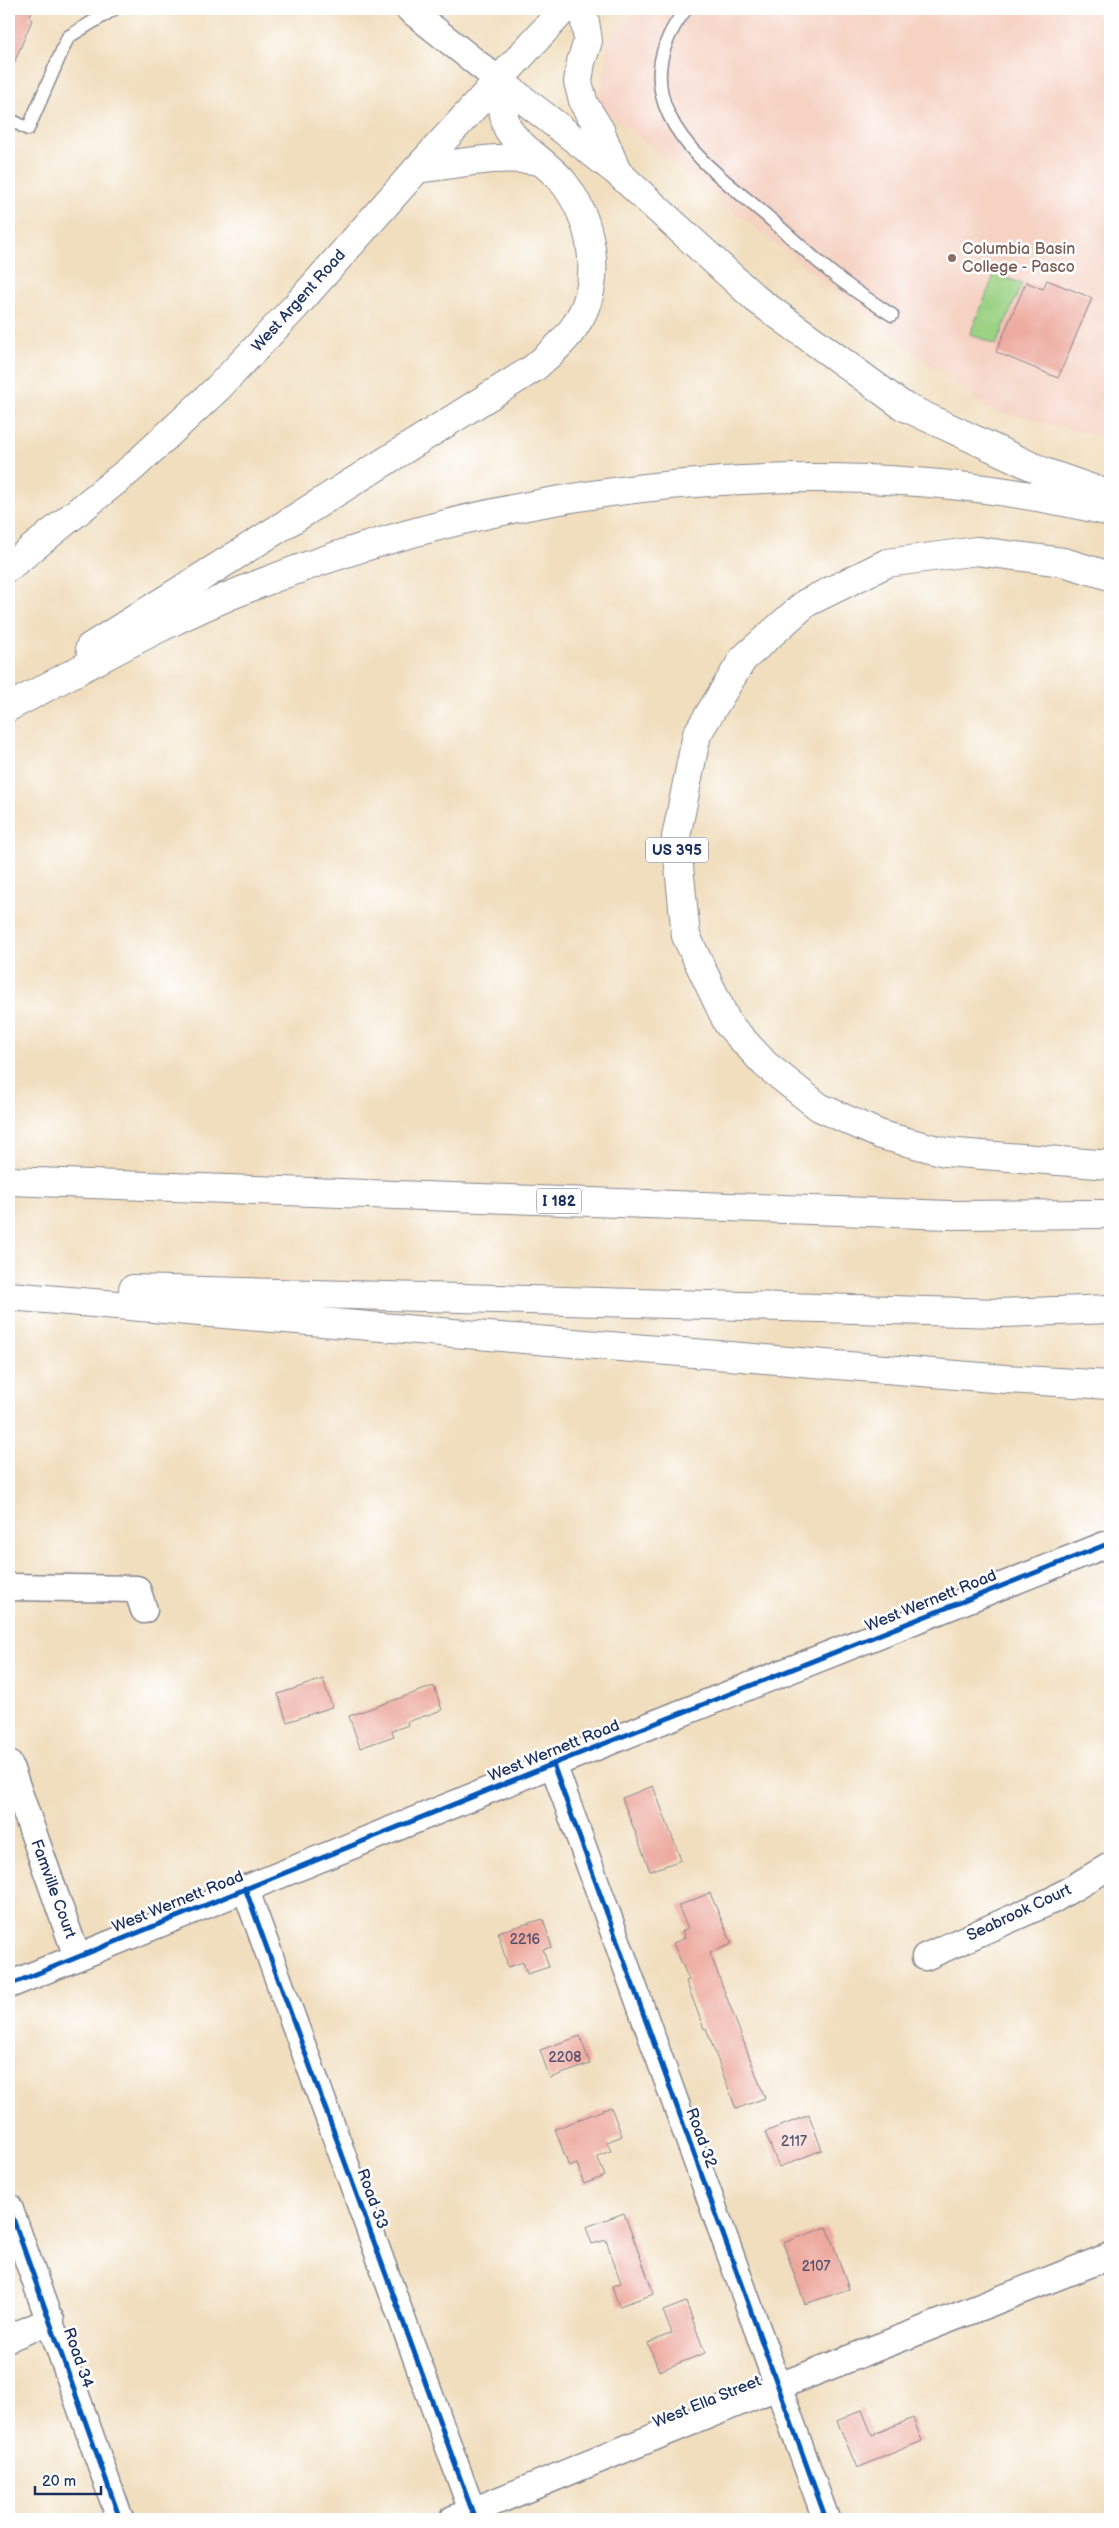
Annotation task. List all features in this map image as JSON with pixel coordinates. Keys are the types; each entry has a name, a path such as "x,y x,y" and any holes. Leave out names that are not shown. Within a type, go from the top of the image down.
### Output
{"main road":[{"name":"West Argent Road","path":"9,567 126,473 218,388 295,307 418,168 564,9"},
{"path":"584,9 588,41 578,82 584,104 600,130 617,172"},
{"path":"9,707 28,686 534,368 565,339 579,321 587,300 591,280 590,243 583,218 574,199 552,170 540,161 508,128 498,80"},
{"path":"498,80 617,172 756,299 903,406 1044,472 1110,495"},
{"path":"418,168 474,162 496,157 540,161"},
{"path":"9,707 180,618 249,587 396,536 470,517 544,502 697,484 776,479 849,479 927,482 1005,492 1110,512"},
{"name":"US 395","path":"1110,576 1063,562 977,551 887,563 806,603 743,659 697,734 676,837 686,936 728,1024 766,1064 819,1107 881,1135 944,1152 1110,1165"},
{"name":"I 182","path":"9,1181 940,1215 1110,1214"},
{"path":"9,1285 1000,1313 1110,1309"},
{"path":"9,1296 1005,1379 1110,1385"},
{"path":"1005,1379 1110,1371"}],"street":[{"path":"410,9 498,80"},
{"name":"West Wernett Road","path":"9,1985 553,1764 1110,1543"},
{"path":"9,1587 137,1589 144,1610"},
{"name":"Famville Court","path":"9,1764 78,1957"},
{"name":"Road 32","path":"553,1764 826,2519"},
{"name":"Seabrook Court","path":"925,1957 1051,1901 1110,1866"},
{"name":"Road 33","path":"245,1888 467,2517"},
{"name":"Road 34","path":"9,2207 51,2320 120,2519"},
{"name":"West Ella Street","path":"467,2517 777,2387 1110,2256"},
{"path":"9,2338 51,2320"}],"lane":[{"path":"9,119 28,129 68,37 114,9"},
{"path":"686,9 674,25 664,44 661,61 664,100 675,127 707,163 833,274 892,315"}],"shaded area":[{"name":"Columbia Basin College - Pasco","path":"637,9 1110,9 1110,439 988,409 598,106 610,38"}],"green space":[{"path":"995,273 1022,284 996,345 970,334"}],"building":[{"path":"9,9 33,9 29,18 32,20 9,75"},
{"path":"1047,280 1092,298 1058,378 996,352 1026,282 1043,289"},
{"path":"323,1679 332,1707 287,1722 278,1694"},
{"path":"434,1686 442,1710 407,1722 408,1725 392,1731 394,1736 360,1748 349,1716"},
{"path":"653,1786 681,1860 650,1871 622,1798"},
{"path":"710,1893 732,1944 710,1953 765,2098 736,2109 706,2028 704,2029 686,1981 689,1980 673,1943 685,1938 682,1931 688,1928 678,1906"},
{"path":"543,1919 552,1947 543,1949 549,1967 527,1974 523,1962 508,1967 498,1932"},
{"path":"580,2036 590,2064 550,2078 540,2050"},
{"path":"611,2107 622,2136 607,2142 611,2151 597,2156 605,2176 584,2184 577,2164 569,2167 555,2129"},
{"path":"809,2115 822,2150 779,2167 765,2132"},
{"path":"624,2213 654,2294 619,2306 612,2286 621,2283 606,2240 592,2244 586,2227"},
{"path":"827,2227 849,2289 805,2304 783,2243"},
{"path":"686,2302 705,2353 659,2371 648,2343 672,2333 663,2311"},
{"path":"862,2410 872,2435 913,2418 922,2441 857,2468 837,2421"}],"cycle path":[{"path":"9,1985 553,1764 1110,1543"},
{"path":"553,1764 826,2519"},
{"path":"245,1888 475,2519"},
{"path":"9,2207 120,2519"}],"place":[{"name":"Columbia Basin College - Pasco","path":"952,258"}]}
